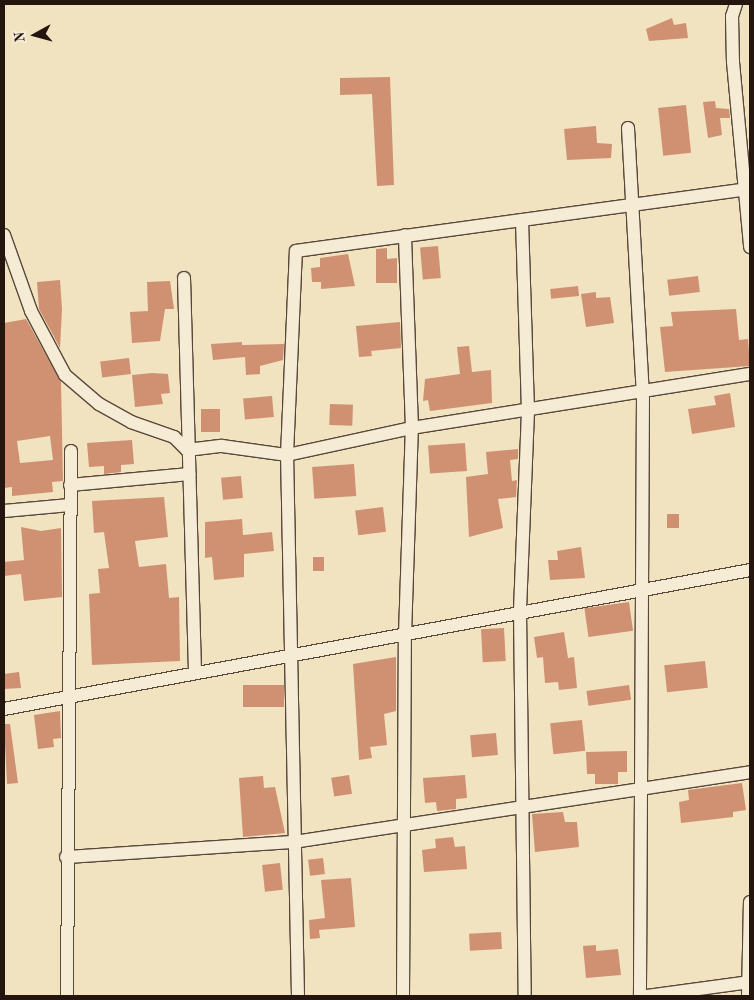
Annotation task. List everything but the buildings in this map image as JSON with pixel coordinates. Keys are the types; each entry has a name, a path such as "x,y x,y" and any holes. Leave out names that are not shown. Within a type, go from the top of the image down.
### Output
{"street":[{"path":"736,4 733,62 748,171 750,247"},
{"path":"628,128 642,394 643,587 640,996"},
{"path":"298,996 287,454 296,251 748,189"},
{"path":"522,220 528,411 520,610 525,996"},
{"path":"4,235 31,311 64,375 99,404 131,422 174,437 187,450"},
{"path":"403,996 405,635 412,428 405,235"},
{"path":"184,278 187,450 195,673"},
{"path":"187,450 222,446 287,454 412,428 528,411 581,399 642,394 750,374"},
{"path":"66,996 66,696 71,451"},
{"path":"70,485 189,474"},
{"path":"4,511 70,505"},
{"path":"4,709 66,696 405,635 520,610 643,587 750,570"},
{"path":"66,857 294,842 404,828 524,804 642,789 750,772"},
{"path":"748,996 750,902"},
{"path":"647,996 749,982"}]}
